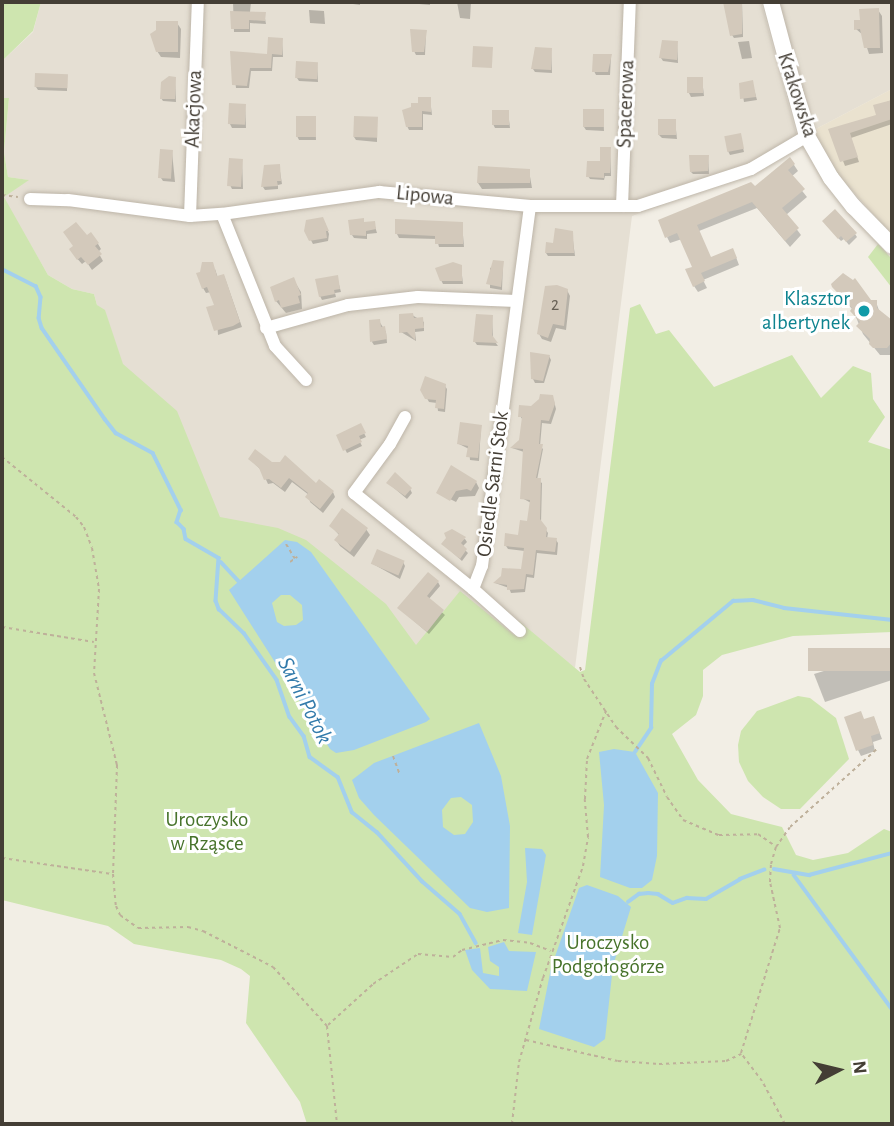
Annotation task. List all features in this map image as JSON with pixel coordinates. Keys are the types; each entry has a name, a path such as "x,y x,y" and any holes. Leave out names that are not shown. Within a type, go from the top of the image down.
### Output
{"street":[{"name":"Akacjowa","path":"190,216 198,2"},
{"name":"Spacerowa","path":"622,206 631,2"},
{"name":"Krakowska","path":"771,2 807,136 831,178 854,207 892,246"},
{"name":"Lipowa","path":"30,199 68,200 190,216 380,192 530,206 638,206 729,177 779,155 807,136"},
{"name":"Osiedle Sarni Stok","path":"405,417 390,444 354,493 473,589 482,566 530,206"},
{"path":"222,214 275,346 306,380"},
{"path":"267,328 348,305 418,297 516,301"},
{"path":"473,589 520,631"}],"path":[{"path":"2,195 30,199"},
{"path":"2,457 84,527 92,548 99,589 94,673 117,765 113,874 116,906 125,921 138,928 188,927 217,936 273,967 327,1026 337,1124"},
{"path":"286,544 296,558 290,562"},
{"path":"2,627 96,642"},
{"path":"580,667 584,679 616,727 648,758 667,797 683,820 719,835 758,834 776,847"},
{"path":"512,1124 519,1062 552,951 583,866 588,837 585,799 587,759 606,711"},
{"path":"526,1040 618,1060 659,1064 726,1060 741,1053 780,928 769,872 776,847 790,827 877,749"},
{"path":"393,756 400,775"},
{"path":"2,858 113,874"},
{"path":"327,1026 359,995 418,954 453,957 462,950 503,940 530,943 552,951"},
{"path":"741,1053 762,1081 785,1124"}],"shaded area":[{"path":"41,2 761,2 800,148 737,177 632,216 575,668 521,627 449,721 217,519 121,369 105,333 94,294 72,289 48,275 3,197 28,180 8,177 4,152 9,98 2,98 2,61 33,32"},
{"path":"776,2 892,2 892,89 812,131"},
{"path":"892,89 892,235 838,175 812,131"}],"green space":[{"path":"2,2 41,2 33,31 2,61"},
{"path":"2,98 9,98 4,152 8,177 29,180 4,197 48,275 72,289 94,294 97,305 105,310 123,364 177,411 220,517 278,528 306,540 386,604 416,645 460,591 514,635 519,621 580,672 585,670 630,308 640,304 656,334 669,330 714,387 792,355 821,398 853,366 871,373 873,399 885,417 868,442 892,450 892,632 793,636 722,655 703,670 703,696 696,715 672,734 698,780 731,814 782,827 796,855 813,860 848,853 884,829 892,832 892,1124 307,1124 300,1102 246,1023 250,976 241,969 221,960 134,944 108,926 2,900"},
{"path":"878,244 892,259 892,288 868,257"},
{"path":"798,696 810,698 836,718 849,759 800,809 781,809 763,797 748,781 739,762 738,745 741,731 757,711"}],"water":[{"path":"285,540 297,542 311,552 430,719 354,750 336,753 330,749 229,590","holes":["281,595 290,595 302,605 303,620 296,625 284,626 277,622 272,603"]},
{"path":"479,723 501,776 510,826 509,908 487,912 470,908 374,815 359,798 352,780 374,763","holes":["461,797 472,805 473,822 465,834 454,835 443,827 442,810 451,798"]},
{"path":"614,749 635,752 658,793 657,856 652,880 642,888 630,888 600,877 604,805 599,752"},
{"path":"525,848 542,849 546,855 532,935 518,933 527,882"},
{"path":"587,885 618,896 631,907 613,966 605,1039 594,1047 539,1029 551,968 579,888"},
{"path":"504,942 509,951 536,952 527,991 490,989 472,970 465,950 480,948 483,973 499,976 499,967 490,961 488,947"}],"building":[{"path":"723,2 742,2 742,34 730,36"},
{"path":"879,8 880,48 864,48 860,29 854,30 854,20 860,20 859,9"},
{"path":"230,11 266,12 265,21 249,20 249,29 231,29"},
{"path":"156,21 178,21 178,52 156,52 150,34 156,30"},
{"path":"410,29 427,30 424,52 412,52"},
{"path":"268,37 283,38 282,55 272,54 271,68 250,68 247,86 232,85 230,51 267,54"},
{"path":"662,40 678,41 677,60 659,58"},
{"path":"473,46 493,47 492,68 472,67"},
{"path":"535,47 552,48 551,70 531,69"},
{"path":"593,54 612,54 608,72 592,72"},
{"path":"296,61 318,62 317,79 295,78"},
{"path":"35,73 68,74 67,88 35,87"},
{"path":"169,76 176,77 175,99 160,99 161,82"},
{"path":"687,77 703,77 703,93 687,93"},
{"path":"753,80 756,97 740,99 739,83"},
{"path":"418,97 431,97 431,112 422,111 422,127 406,127 402,110 411,107 411,103 418,103"},
{"path":"892,100 892,119 850,133 858,157 840,162 828,129 876,115 873,105"},
{"path":"229,103 246,104 245,125 228,124"},
{"path":"583,109 604,109 604,127 583,127"},
{"path":"492,110 509,110 509,125 492,125"},
{"path":"296,116 316,116 316,137 296,137"},
{"path":"354,116 378,117 377,138 353,137"},
{"path":"658,119 676,119 676,135 658,135"},
{"path":"741,133 744,149 727,152 724,136"},
{"path":"600,147 611,147 610,173 604,173 604,178 586,177 587,161 600,161"},
{"path":"160,149 173,150 171,179 158,178"},
{"path":"689,155 709,155 708,171 690,172"},
{"path":"790,157 795,164 788,170 805,189 782,208 799,228 785,241 752,202 697,225 711,257 733,248 737,258 701,273 705,281 693,287 685,269 692,267 677,233 665,238 658,220 751,182 755,186"},
{"path":"229,158 243,159 241,187 227,186"},
{"path":"280,164 281,181 277,181 278,186 261,187 264,165"},
{"path":"478,166 530,169 530,183 477,183"},
{"path":"835,209 857,233 846,242 841,236 838,239 822,221"},
{"path":"323,217 329,231 326,231 327,238 309,241 304,231 306,220"},
{"path":"364,218 364,222 375,221 376,229 366,231 366,236 350,235 348,220"},
{"path":"395,219 463,222 463,244 435,244 435,236 395,234"},
{"path":"76,222 87,235 91,232 99,243 95,246 102,254 88,265 81,257 77,260 69,249 73,246 63,232"},
{"path":"555,228 573,231 574,253 545,253 546,242 553,243"},
{"path":"493,260 504,261 501,287 486,284"},
{"path":"202,262 213,262 217,276 224,274 240,322 233,326 214,331 206,307 214,305 207,287 202,289 196,273 200,272"},
{"path":"453,262 462,265 462,281 440,281 435,268"},
{"name":"Klasztor albertynek","path":"843,273 853,280 855,278 871,300 877,300 877,308 892,320 892,342 887,348 873,348 869,344 870,339 856,326 860,322 850,311 852,308 832,287 831,284"},
{"path":"338,275 340,289 334,290 335,294 319,297 315,279"},
{"path":"294,277 301,295 298,296 300,303 281,308 279,300 275,302 270,287"},
{"path":"557,285 568,289 564,326 553,324 548,338 537,334 545,286"},
{"path":"413,313 414,318 423,317 424,328 415,329 415,340 407,332 399,333 399,314"},
{"path":"476,314 493,315 492,335 498,343 473,342"},
{"path":"380,319 381,327 385,326 387,339 370,342 369,320"},
{"path":"530,352 550,355 543,381 531,379"},
{"path":"425,376 446,384 444,409 435,408 436,400 425,399 420,390"},
{"path":"540,394 553,395 555,404 549,421 541,420 539,444 543,444 536,478 541,478 540,519 547,528 546,537 557,538 555,552 536,550 533,575 526,574 524,589 507,590 507,585 493,583 501,576 502,568 521,569 524,548 504,546 505,533 518,535 520,520 527,521 530,500 520,499 523,449 510,448 519,440 522,417 518,417 519,405 531,406 539,399"},
{"path":"460,422 482,425 478,458 466,457 468,446 457,444"},
{"path":"361,423 366,433 359,436 362,442 343,451 336,435"},
{"path":"255,449 272,462 280,462 285,455 316,483 319,479 334,491 320,509 305,497 308,493 289,478 281,488 269,479 264,480 259,468 248,459"},
{"path":"451,465 477,481 471,491 456,491 450,501 436,493"},
{"path":"395,472 412,488 405,496 386,483"},
{"path":"342,508 368,528 350,552 334,540 339,534 329,526"},
{"path":"452,529 466,537 461,543 467,549 460,559 441,544 446,538 444,533"},
{"path":"377,549 405,561 398,575 371,564"},
{"path":"428,572 439,581 427,596 444,610 427,632 397,608"},
{"path":"808,648 892,648 892,671 808,671"},
{"path":"861,711 864,719 874,716 880,733 871,736 873,745 856,751 844,717"}],"waterway":[{"name":"Sarni Potok","path":"2,269 36,286 41,297 39,318 42,328 116,433 153,453 181,510 177,522 184,529 186,539 219,558 216,601 219,609 244,633 277,680 290,717 304,736 310,757 338,777 352,812 377,832 422,881 460,914 476,943"},
{"path":"221,562 239,581"},
{"path":"635,752 651,728 652,684 661,661 733,601 753,600 784,608 892,620"},
{"path":"774,869 809,875 892,853"},
{"path":"628,902 639,894 648,893 658,894 673,903 687,898 706,899 740,879 764,870"},
{"path":"794,875 892,1009"}],"place":[{"name":"Klasztor albertynek","path":"864,311"}],"park label":[{"name":"Uroczysko w Rząsce","path":"207,832"},
{"name":"Uroczysko Podgołogórze","path":"608,955"}]}
